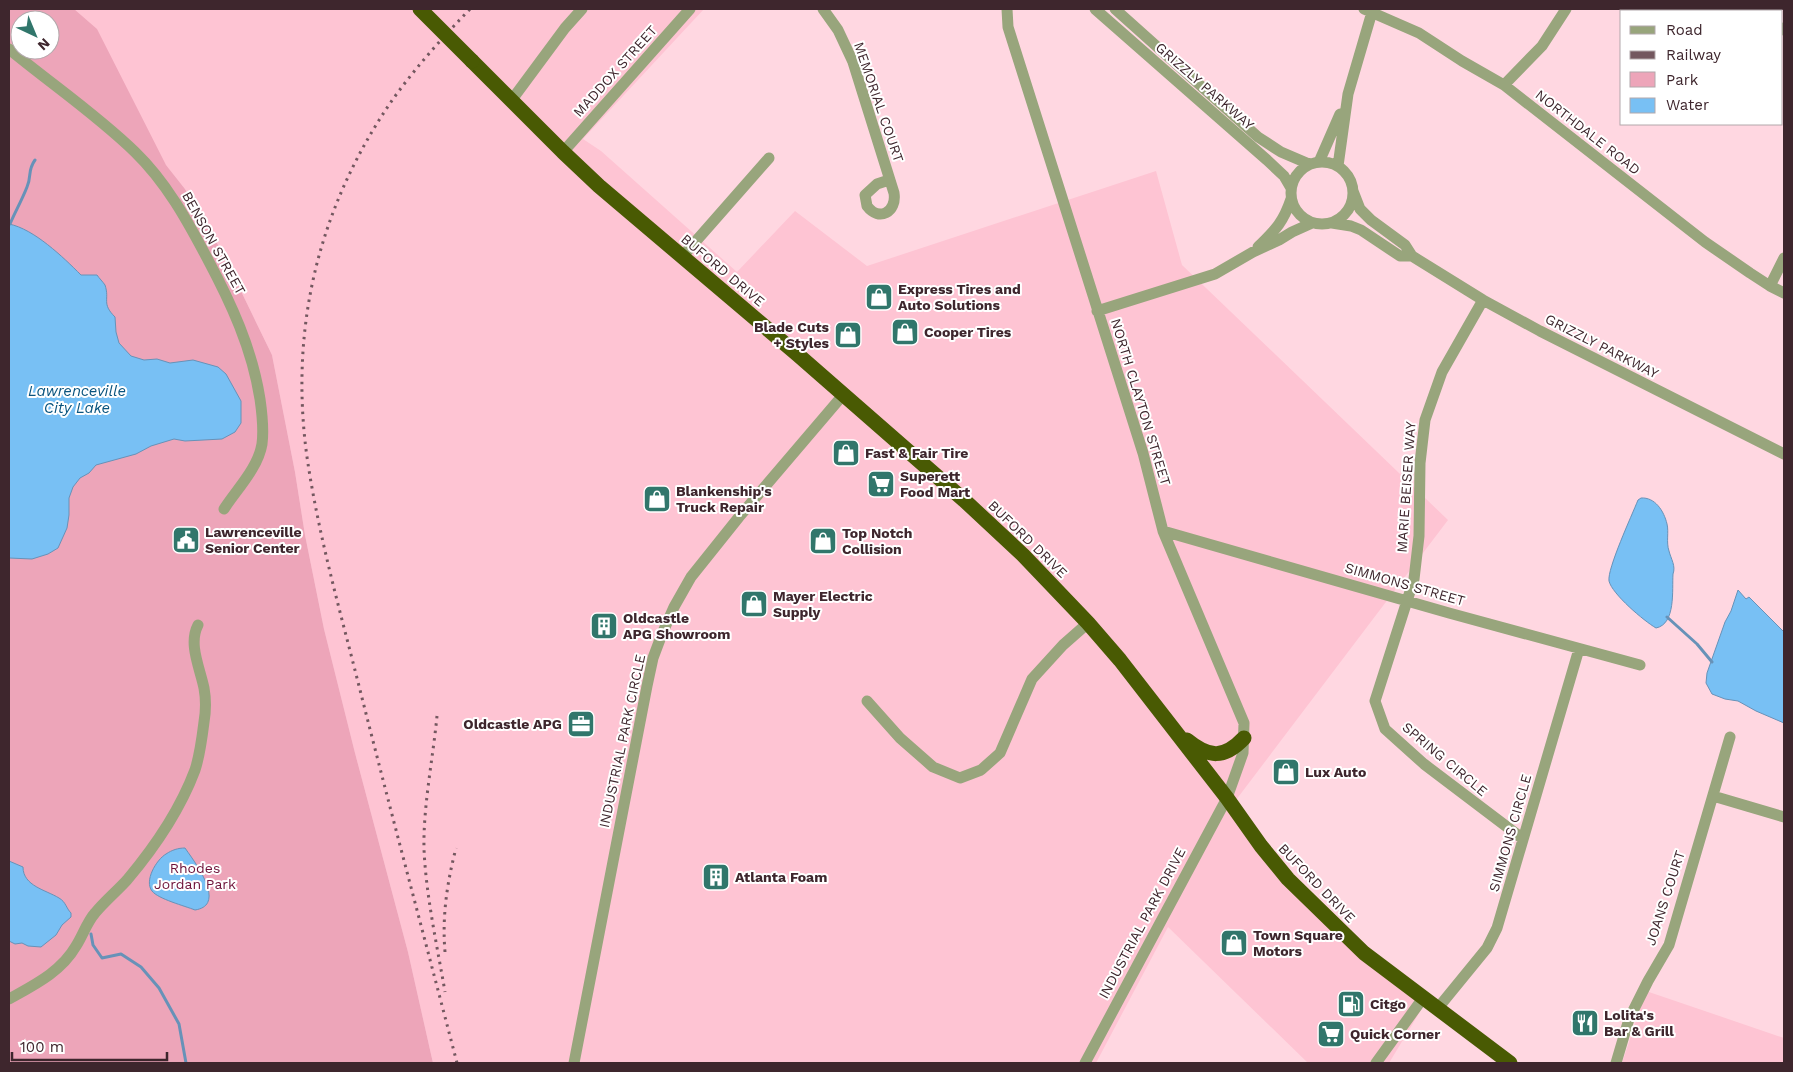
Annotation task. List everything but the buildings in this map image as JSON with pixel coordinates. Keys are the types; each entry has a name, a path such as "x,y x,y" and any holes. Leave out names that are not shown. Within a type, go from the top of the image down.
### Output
{"highway":[{"name":"BUFORD DRIVE","path":"420,9 563,152 682,257 797,354 993,526 1023,555 1088,623 1120,660 1288,879 1364,952 1510,1063"},
{"path":"1174,731 1200,750 1216,754 1234,748 1244,738"}],"street":[{"path":"511,101 582,9"},
{"name":"MADDOX STREET","path":"563,152 690,9"},
{"name":"MEMORIAL COURT","path":"823,9 838,30 853,62 889,180"},
{"name":"NORTH CLAYTON STREET","path":"1007,9 1008,27 1143,453 1163,531 1244,723 1243,754 1227,798"},
{"name":"GRIZZLY PARKWAY","path":"1095,9 1284,176 1291,194"},
{"name":"GRIZZLY PARKWAY","path":"1116,9 1258,137 1281,152 1314,163"},
{"path":"1504,86 1542,46 1566,9"},
{"path":"1338,166 1348,94 1368,10"},
{"name":"NORTHDALE ROAD","path":"1368,10 1419,33 1504,86 1705,242 1770,286 1784,292"},
{"name":"BENSON STREET","path":"9,49 106,126 141,158 172,197 185,217 229,300 240,324 254,365 262,414 262,444 254,464 224,509"},
{"path":"1314,163 1348,94"},
{"path":"682,257 769,158"},
{"path":"1253,252 1285,216 1291,194 1297,174 1314,163 1328,162 1338,166 1351,181 1353,191 1352,201 1348,210 1341,218 1332,223 1322,224 1312,223 1298,214 1291,194"},
{"name":"GRIZZLY PARKWAY","path":"1353,191 1360,208 1371,220 1405,245 1412,256 1483,300 1602,363 1784,454"},
{"path":"1097,311 1215,274 1253,252 1312,223"},
{"name":"GRIZZLY PARKWAY","path":"1332,223 1351,226 1361,230 1400,256 1412,256"},
{"path":"1770,286 1784,258"},
{"name":"MARIE BEISER WAY","path":"1406,599 1414,578 1419,536 1420,463 1425,420 1442,372 1483,300"},
{"name":"INDUSTRIAL PARK CIRCLE","path":"574,1063 646,686 653,658 662,634 679,598 706,556 843,395"},
{"name":"SIMMONS STREET","path":"1163,531 1640,665"},
{"name":"SPRING CIRCLE","path":"1406,599 1375,701 1385,728 1424,764 1523,839"},
{"path":"867,701 900,738 933,767 960,778 981,770 1000,753 1032,679 1063,645 1088,623"},
{"path":"9,999 50,975 68,959 92,916 126,880 156,843 172,817 198,759 206,705 205,690 194,636 198,625"},
{"name":"SIMMONS CIRCLE","path":"1438,1008 1488,948 1497,928 1579,649"},
{"name":"JOANS COURT","path":"1616,1063 1629,1019 1669,945 1730,737"},
{"path":"1713,796 1784,817"},
{"name":"INDUSTRIAL PARK DRIVE","path":"1085,1063 1227,798"},
{"path":"1376,1063 1423,998"}],"shaded area":[{"path":"16,9 704,9 583,139 601,151 737,272 795,211 867,266 1156,171 1182,265 1448,520 1236,800 1308,909 1424,1005 1389,1063 1308,1063 1168,927 1096,1063 433,1063 408,952 324,629 272,355 221,250 185,189 60,33 60,10"},
{"path":"1646,991 1784,1038 1784,1063 1622,1063"}],"green space":[{"name":"Rhodes Jordan Park","path":"9,9 74,9 97,29 166,165 185,189 221,250 272,355 324,629 408,952 433,1063 9,1063"}],"water":[{"name":"Lawrenceville City Lake","path":"9,224 19,227 38,238 57,252 81,275 97,275 105,285 107,305 115,317 119,343 131,356 144,360 157,359 170,363 193,360 218,367 226,374 241,401 241,423 235,432 222,439 185,441 174,439 151,446 136,454 96,465 89,473 80,478 73,487 69,498 67,528 58,548 48,554 32,559 9,558"},
{"path":"1641,498 1655,502 1664,514 1668,527 1668,548 1674,568 1670,613 1667,620 1656,628 1622,600 1609,581 1609,575 1620,542 1638,500"},
{"path":"1738,590 1746,599 1749,597 1784,632 1784,723 1738,701 1712,694 1706,683 1707,673"},
{"path":"185,848 201,872 209,892 209,900 204,906 195,910 155,894 149,882 152,871 162,857 171,851"},
{"path":"9,861 23,867 27,879 31,883 65,903 71,913 71,917 62,925 56,935 41,947 28,946 22,943 15,944 9,941"}],"waterway":[{"path":"10,224 27,187 31,167 35,160"},
{"path":"1667,617 1697,644 1712,662"},
{"path":"91,934 93,945 102,958 121,954 141,967 159,988 179,1024 186,1063"}],"railway":[{"path":"457,1063 323,542 307,457 302,409 302,361 307,315 316,269 329,225 346,182 367,140 393,99 430,52 470,9"},
{"path":"437,716 427,800 424,849 429,903 445,992"},
{"path":"445,952 444,925 446,900 456,848"}],"place":[{"name":"Express Tires and Auto Solutions","path":"879,297"},
{"name":"Cooper Tires","path":"905,332"},
{"name":"Blade Cuts + Styles","path":"848,335"},
{"name":"Fast & Fair Tire","path":"846,453"},
{"name":"Superett Food Mart","path":"881,484"},
{"name":"Blankenship's Truck Repair","path":"657,499"},
{"name":"Lawrenceville Senior Center","path":"186,540"},
{"name":"Top Notch Collision","path":"823,541"},
{"name":"Mayer Electric Supply","path":"754,604"},
{"name":"Oldcastle APG Showroom","path":"604,626"},
{"name":"Oldcastle APG","path":"581,724"},
{"name":"Lux Auto","path":"1286,772"},
{"name":"Atlanta Foam","path":"716,877"},
{"name":"Town Square Motors","path":"1234,943"},
{"name":"Citgo","path":"1351,1004"},
{"name":"Lolita's Bar & Grill","path":"1585,1023"},
{"name":"Quick Corner","path":"1331,1034"}]}
